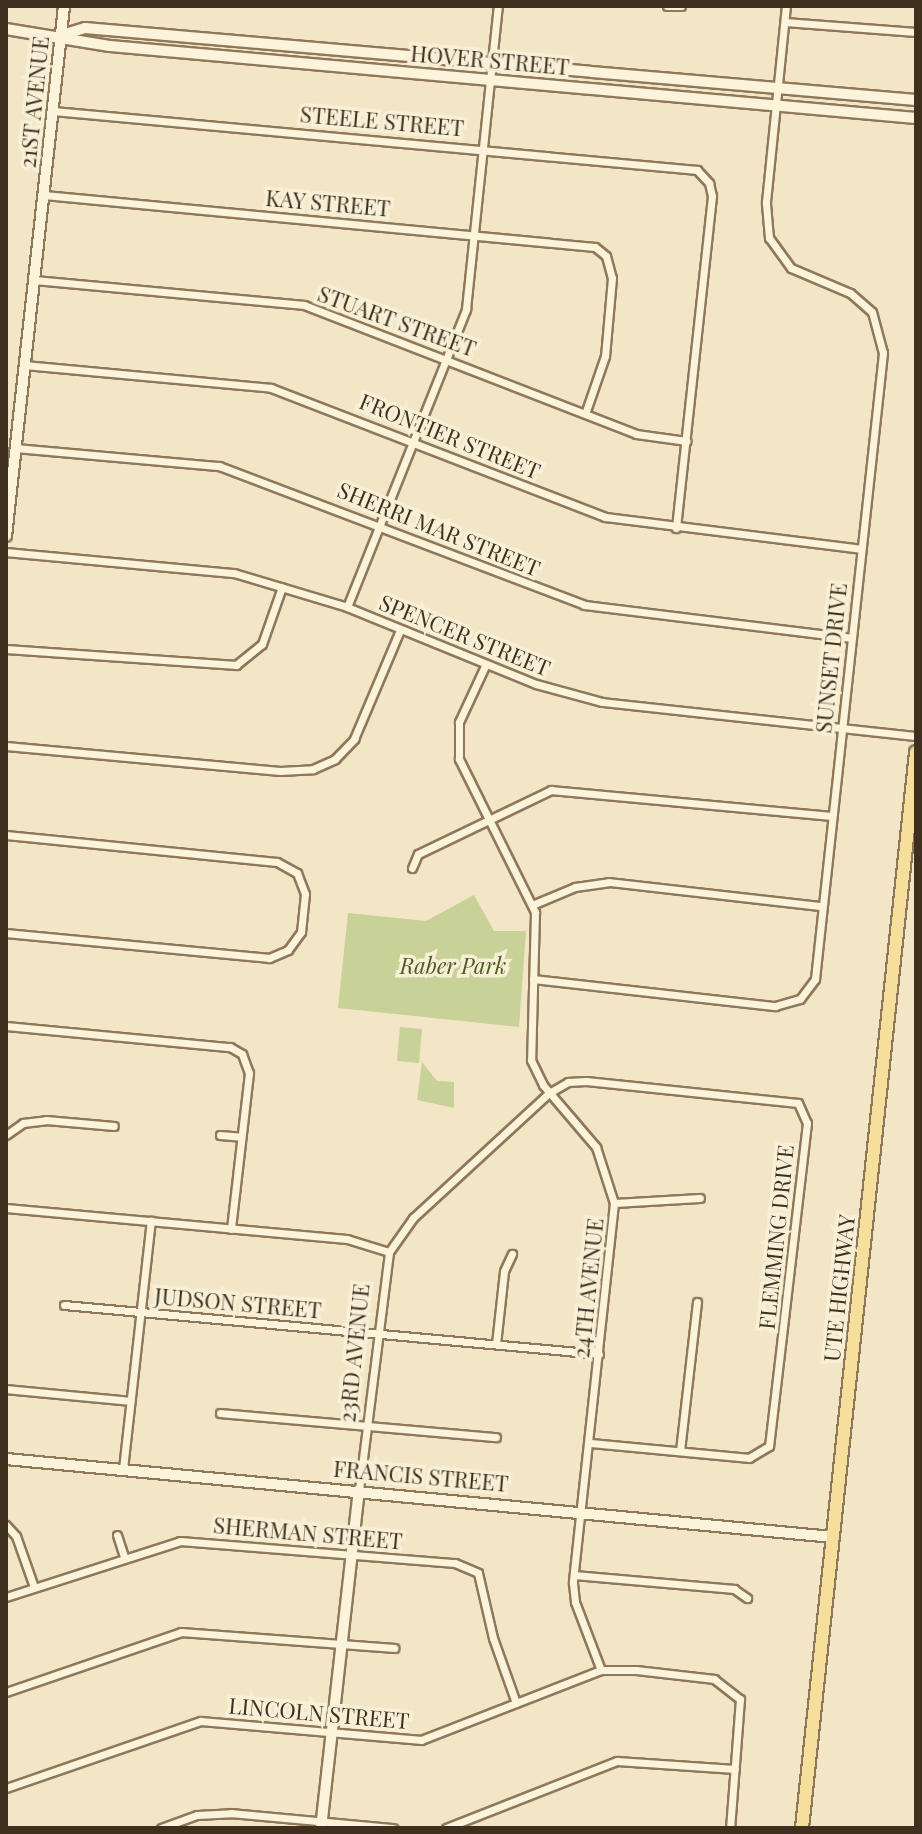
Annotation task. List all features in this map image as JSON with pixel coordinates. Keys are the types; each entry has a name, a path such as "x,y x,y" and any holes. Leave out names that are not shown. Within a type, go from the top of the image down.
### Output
{"main road":[{"name":"21ST AVENUE","path":"6,536 64,6"},
{"name":"HOVER STREET","path":"62,35 85,28 916,100"},
{"name":"HOVER STREET","path":"6,29 62,35 110,46 916,118"},
{"name":"UTE HIGHWAY","path":"802,1828 916,752"},
{"name":"FRANCIS STREET","path":"6,1459 832,1537"},
{"name":"23RD AVENUE","path":"321,1824 359,1490"}],"street":[{"path":"347,607 466,309 477,234 498,6"},
{"path":"667,6 685,8"},
{"path":"777,105 786,6"},
{"path":"785,22 916,32"},
{"name":"SUNSET DRIVE","path":"533,979 787,1005 805,996 815,979 883,339 872,312 857,298 791,268 774,251 765,218 777,105"},
{"name":"STEELE STREET","path":"53,111 678,166 709,177 687,441"},
{"name":"KAY STREET","path":"44,195 586,244 609,254 610,266 605,356 585,414"},
{"name":"STUART STREET","path":"35,280 304,305 636,434 687,441"},
{"name":"FRONTIER STREET","path":"25,365 259,385 413,441 605,517 861,549"},
{"path":"676,528 687,441"},
{"name":"SHERRI MAR STREET","path":"16,448 219,466 584,605 851,638"},
{"name":"SPENCER STREET","path":"6,552 191,567 282,587 347,607 485,666 602,702 916,736"},
{"path":"6,649 236,665 262,644 282,587"},
{"path":"6,746 280,771 313,769 335,759 354,739 400,630"},
{"name":"24TH AVENUE","path":"485,666 459,722 457,741 464,779 532,905 537,926 528,1046 536,1072 549,1093 596,1147 614,1203 574,1575 575,1602 601,1670"},
{"path":"412,868 418,854 530,796 572,788 831,816"},
{"path":"6,835 277,862 297,873 305,894 301,932 288,950 269,958 6,933"},
{"path":"297,873 305,868"},
{"path":"532,905 575,887 609,882 821,906"},
{"path":"288,950 296,959"},
{"path":"6,1026 230,1047 242,1054 249,1073 231,1229"},
{"path":"242,1054 251,1048"},
{"name":"FLEMMING DRIVE","path":"549,1093 568,1082 586,1081 807,1105 772,1438 764,1452"},
{"name":"23RD AVENUE","path":"359,1490 376,1333 389,1252 413,1218 549,1093"},
{"path":"6,1135 23,1123 46,1120 114,1126"},
{"path":"220,1135 241,1137"},
{"path":"614,1203 700,1198"},
{"path":"6,1208 347,1239 389,1252"},
{"path":"123,1469 151,1221"},
{"path":"496,1344 504,1271 512,1254"},
{"path":"680,1451 697,1302"},
{"name":"JUDSON STREET","path":"64,1305 599,1354"},
{"path":"6,1389 130,1401"},
{"path":"220,1413 366,1422 496,1437"},
{"path":"589,1443 749,1458 764,1452 770,1461"},
{"path":"6,1525 16,1536 34,1587"},
{"path":"117,1535 124,1556"},
{"name":"SHERMAN STREET","path":"6,1597 124,1556 180,1541 455,1563 478,1573 493,1638 516,1703"},
{"path":"574,1575 734,1589 747,1598"},
{"path":"6,1692 181,1632 394,1648"},
{"name":"LINCOLN STREET","path":"6,1788 201,1721 421,1740 601,1670 714,1679 733,1689 743,1708 730,1828"},
{"path":"446,1828 617,1761 735,1769"},
{"path":"161,1828 221,1813 393,1828"}],"green space":[{"name":"Raber Park","path":"474,895 494,931 526,931 519,1027 338,1008 348,913 426,921"},
{"path":"400,1027 422,1029 419,1063 397,1061"},
{"path":"422,1062 437,1081 454,1082 454,1108 417,1100"}]}
